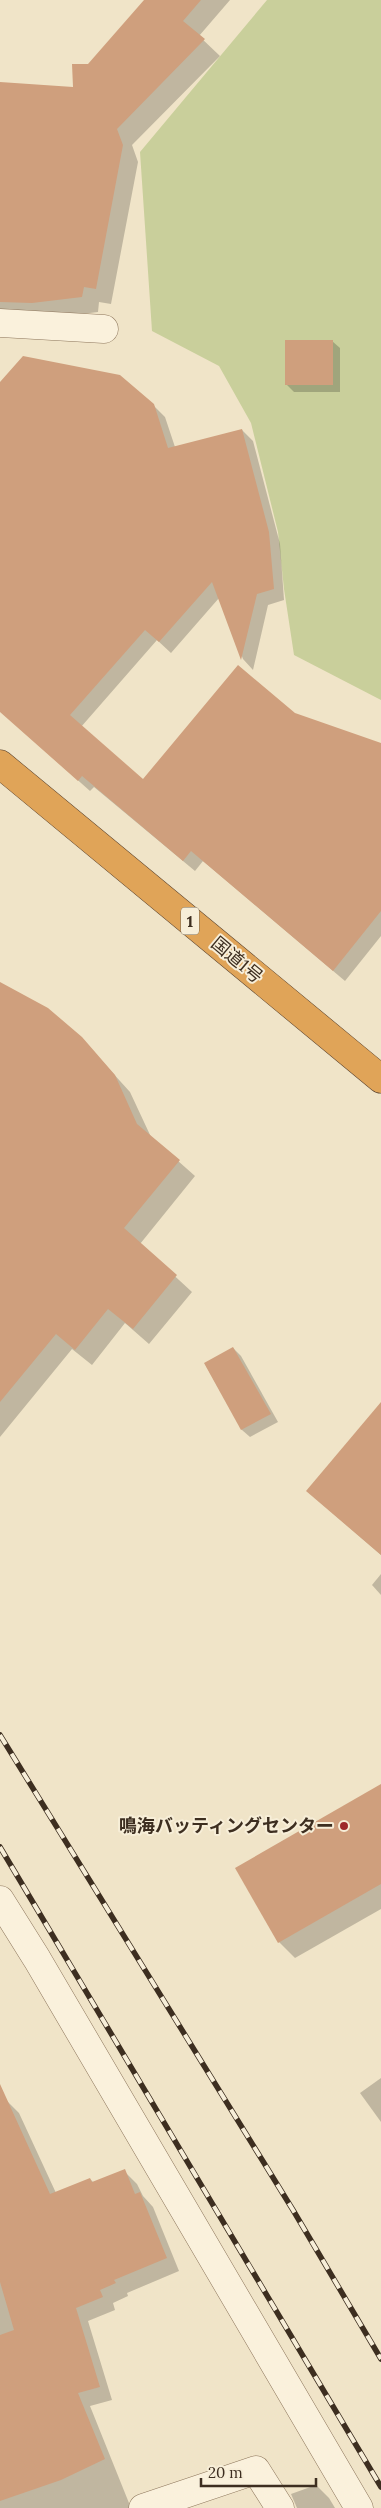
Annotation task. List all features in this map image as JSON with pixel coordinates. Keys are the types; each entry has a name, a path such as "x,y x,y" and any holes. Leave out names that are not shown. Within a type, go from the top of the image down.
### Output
{"highway":[{"name":"国道1号","path":"0,764 381,1079"}],"street":[{"path":"0,323 104,329"},
{"path":"0,1900 37,1958 359,2508"},
{"path":"142,2508 256,2470 280,2508"}],"green space":[{"path":"267,0 381,0 381,700 294,655 278,532 251,423 219,366 152,331 140,152"}],"building":[{"path":"144,0 201,0 183,21 205,39 117,129 123,145 96,289 84,287 82,297 32,303 0,302 0,82 73,87 72,64 88,64"},
{"path":"285,340 333,340 333,385 285,385"},
{"path":"23,356 120,375 154,404 168,448 242,429 269,532 274,589 257,594 241,660 212,582 159,642 145,630 70,715 143,779 238,665 295,713 381,743 381,911 333,971 191,851 183,861 82,776 78,781 0,712 0,382"},
{"path":"0,982 48,1008 82,1037 115,1075 137,1124 180,1160 124,1228 177,1275 133,1329 108,1309 75,1350 56,1334 0,1402"},
{"path":"233,1347 271,1414 241,1430 204,1363"},
{"path":"381,1402 381,1555 306,1491"},
{"name":"鳴海バッティングセンター","path":"381,1784 381,1884 278,1943 235,1868"},
{"path":"0,2084 50,2194 90,2178 92,2182 125,2169 135,2194 140,2192 167,2258 114,2280 116,2283 100,2290 103,2297 76,2308 100,2387 78,2393 105,2459 61,2480 0,2501 0,2335 14,2330 0,2282"}],"railway":[{"path":"0,1735 293,2210 381,2359"},
{"path":"0,1847 381,2487"}],"place":[{"name":"鳴海バッティングセンター","path":"344,1826"}]}
